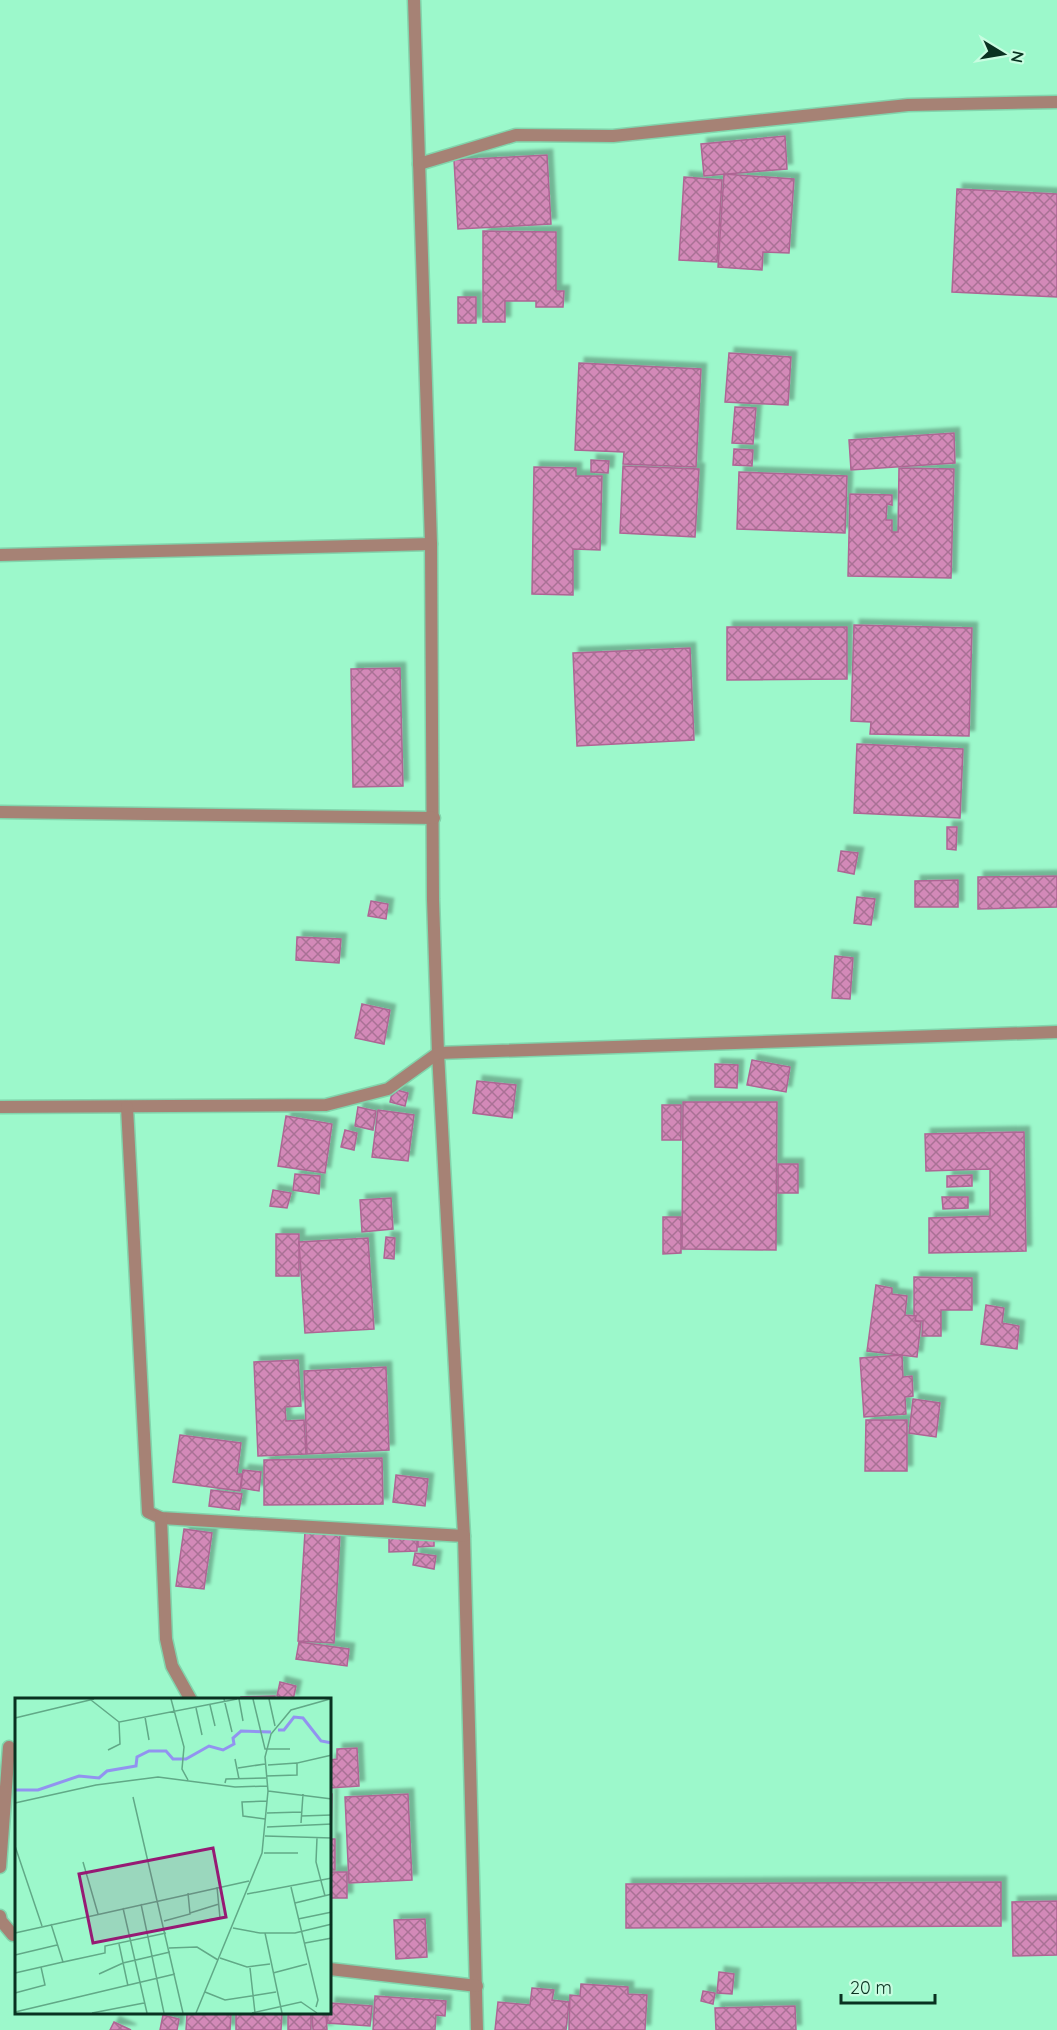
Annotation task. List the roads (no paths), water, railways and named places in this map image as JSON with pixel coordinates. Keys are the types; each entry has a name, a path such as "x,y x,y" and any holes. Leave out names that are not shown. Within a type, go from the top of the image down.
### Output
{"street":[{"path":"414,0 431,544 433,900 438,1053 464,1536 477,2030"},
{"path":"419,164 516,135 613,135 908,105 1057,102"},
{"path":"0,555 431,544"},
{"path":"0,812 434,818"},
{"path":"0,1107 326,1106 388,1089 438,1053 1057,1032"},
{"path":"127,1107 148,1512 161,1518 464,1536"},
{"path":"161,1518 165,1639 172,1666 190,1698"},
{"path":"0,1867 9,1747"},
{"path":"0,1916 1,1921 15,1935"},
{"path":"332,1969 477,1986"}]}
